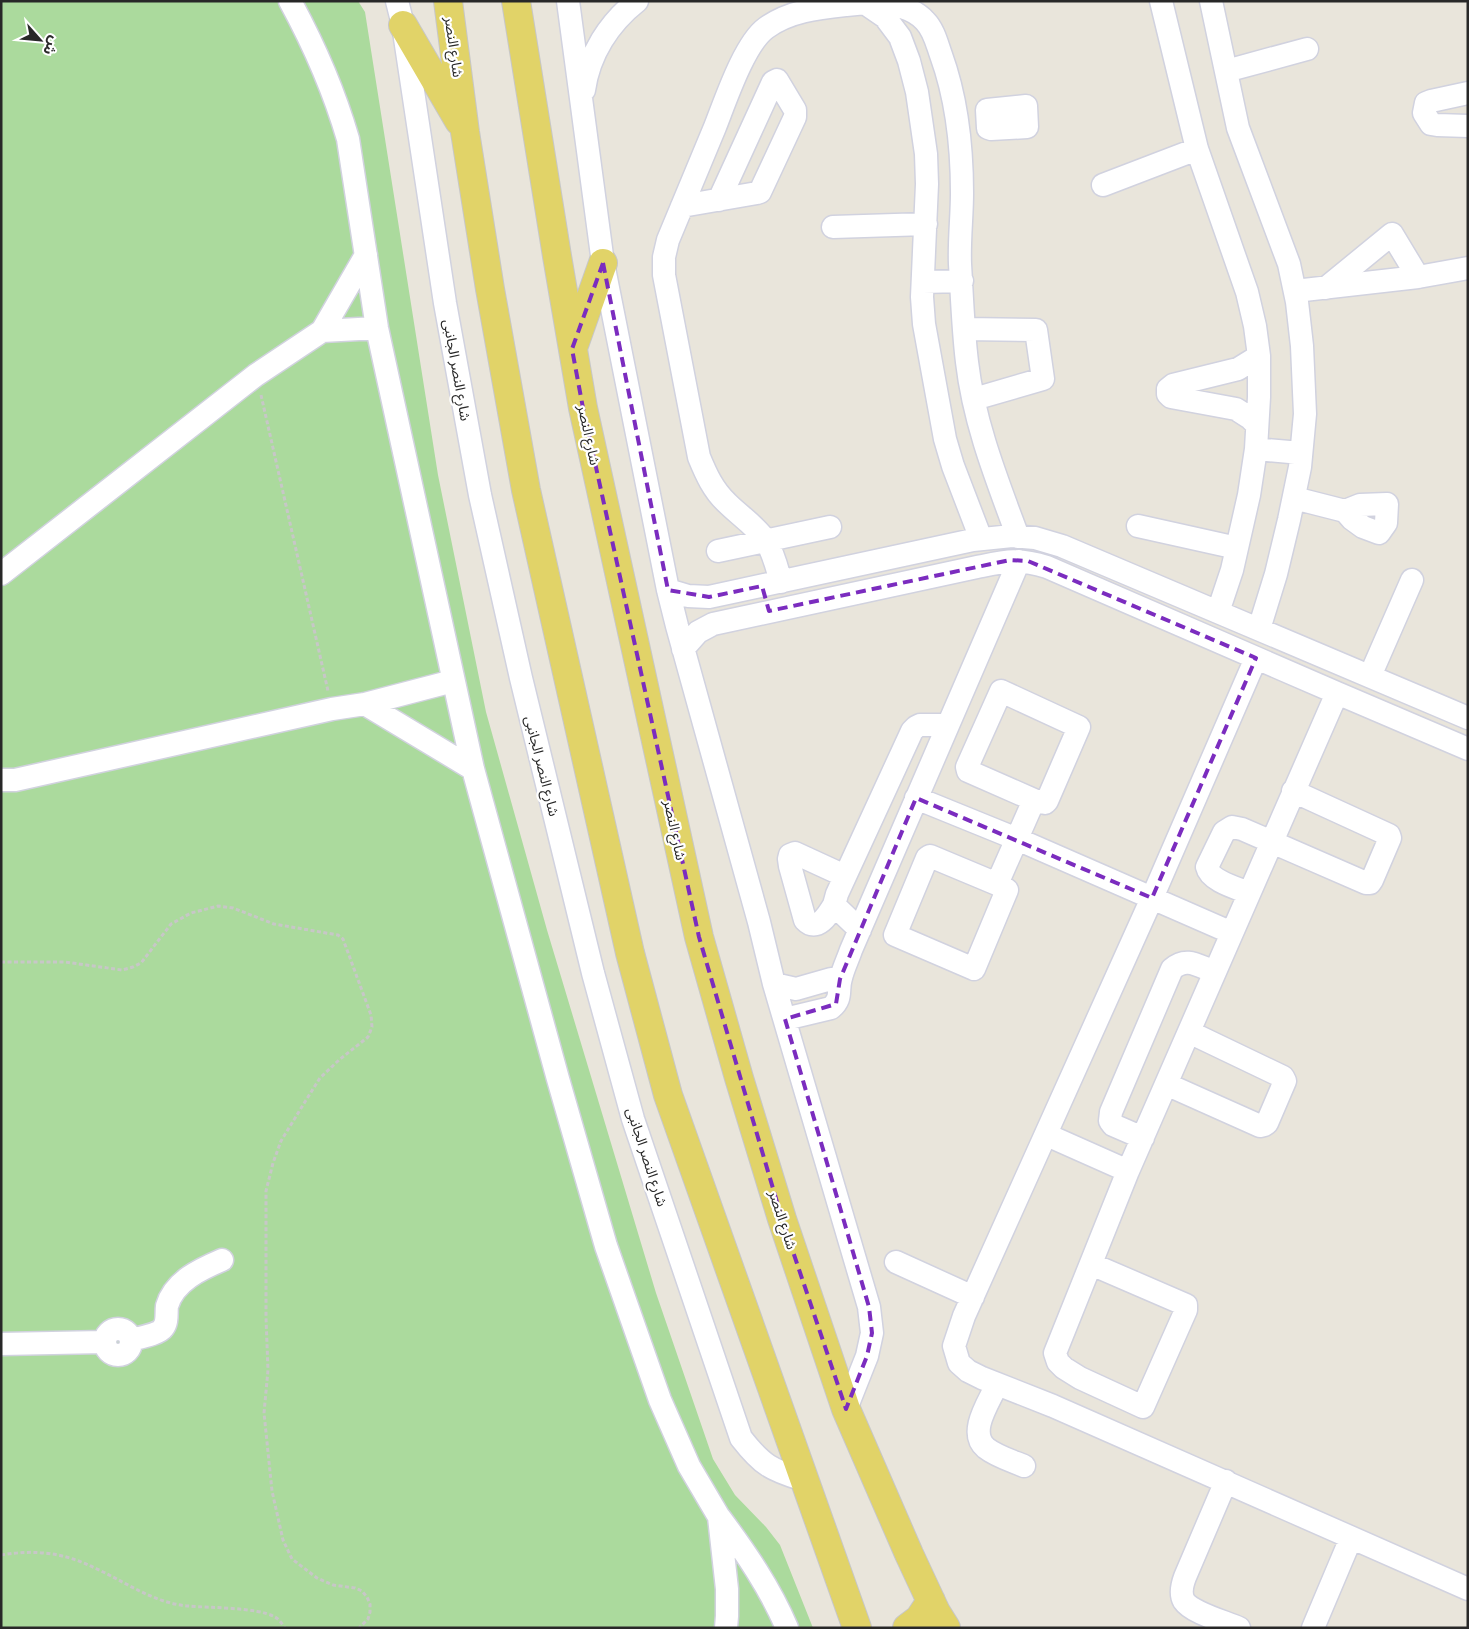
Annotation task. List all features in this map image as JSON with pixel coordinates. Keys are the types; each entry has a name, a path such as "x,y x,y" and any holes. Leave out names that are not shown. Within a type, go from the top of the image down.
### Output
{"main road":[{"name":"شارع النصر","path":"448,1 490,289 526,490 630,953 668,1096 858,1628"},
{"name":"شارع النصر","path":"516,1 572,349 585,418 699,937 782,1219 846,1409 931,1601 946,1628"},
{"path":"400,13 466,132"},
{"path":"572,349 602,263"},
{"path":"907,1628 919,1619 931,1601"}],"street":[{"path":"568,1 602,263 668,590 759,922 774,984 869,1307 872,1333 867,1356 846,1409"},
{"path":"582,105 586,78 594,53 608,30 637,1"},
{"path":"1161,1 1198,149 1247,292 1255,326 1259,356 1258,425 1249,495 1232,570 1218,612"},
{"path":"1211,1 1238,128 1289,264 1295,291 1302,346 1305,414 1301,453 1294,498 1276,574 1259,629"},
{"path":"291,2 322,64 348,139 377,328 473,769 606,1246 660,1400 689,1466 719,1516 765,1584 778,1606 787,1628"},
{"path":"769,611 774,556 766,541 755,528 727,503 715,489 699,457 664,274 664,257 668,240 682,206 740,67 752,44 764,30 779,20 800,12 848,4 876,3 900,6 926,21 935,38 953,97 960,144 962,192 960,263 967,363 986,448 1018,536"},
{"path":"866,4 885,17 900,36 917,92 926,174 923,282 924,324 945,439 953,466 981,539"},
{"name":"شارع النصر الجانبى","path":"400,13 445,302 480,495 520,678 593,973 633,1119 740,1438 757,1458 779,1473 804,1480"},
{"path":"900,36 901,27 908,21 916,19 926,21"},
{"path":"1226,71 1307,49"},
{"path":"740,67 765,98"},
{"path":"682,206 719,200 760,192 796,117 795,110 777,80 773,82 765,98 719,200"},
{"path":"1468,93 1431,100 1426,103 1424,113 1431,124 1468,126"},
{"path":"956,123 988,119"},
{"path":"1102,185 1198,149"},
{"path":"833,227 926,224"},
{"path":"1326,288 1392,234 1418,277"},
{"path":"1,574 256,375 322,331 366,255"},
{"path":"1295,291 1418,277 1468,268"},
{"path":"923,282 962,280"},
{"path":"322,331 377,328"},
{"path":"965,330 1036,330 1043,379 974,399"},
{"path":"1258,425 1236,409 1171,397 1168,394 1168,389 1173,385 1238,369 1259,356"},
{"path":"1256,449 1301,453"},
{"path":"1294,498 1345,511"},
{"path":"1138,526 1237,548"},
{"path":"718,551 830,527"},
{"path":"668,590 688,596 709,597 981,539 1018,536 1035,538 1062,546 1468,718"},
{"path":"683,649 698,632 713,624 1010,560 1028,562 1047,567 1468,749"},
{"path":"785,1019 831,1008 836,1004 840,994 840,979 1019,561"},
{"path":"1370,676 1412,580"},
{"path":"1256,658 1152,898 973,1296 958,1333 954,1346 955,1353 959,1364 968,1371 1129,1439 1351,1538 1466,1584"},
{"path":"969,676 1079,726 1048,800 1045,803 968,771 967,767 1001,691"},
{"path":"1,780 15,780 332,709 364,704 453,681"},
{"path":"1143,1407 1080,1378 1064,1368 1055,1353 1128,1171 1336,693"},
{"path":"1419,728 1430,702"},
{"path":"364,704 473,769"},
{"path":"845,876 795,853 790,855 790,866 805,920 808,923 817,925 834,905 845,876 912,731 916,726 948,724"},
{"path":"1249,893 1214,878 1208,873 1207,867 1224,832 1232,827 1271,841 1366,884 1372,880 1390,838 1389,835 1293,791"},
{"path":"916,798 1017,839 1232,933"},
{"path":"998,884 1034,800"},
{"path":"834,905 862,926 894,935 974,969 1007,890 998,884 930,856 927,858 894,935"},
{"path":"1143,1138 1113,1125 1110,1121 1111,1112 1172,969 1179,963 1186,962 1215,972"},
{"path":"774,984 796,989 824,981 840,979"},
{"path":"1166,1084 1260,1126 1267,1123 1285,1080 1283,1077 1189,1032"},
{"path":"1046,1135 1128,1171"},
{"path":"1,1344 104,1342 108,1351 116,1356 126,1353 129,1350 131,1340 161,1330 165,1325 167,1306 174,1291 181,1283 207,1266 222,1260"},
{"path":"896,1262 973,1296"},
{"path":"1091,1264 1186,1305 1186,1310 1129,1439"},
{"path":"997,1384 979,1422 979,1439 991,1451 1024,1466"},
{"path":"1226,1482 1185,1578 1182,1594 1184,1601 1191,1608 1239,1628"},
{"path":"719,1516 727,1589 726,1628"},
{"path":"1313,1628 1351,1538"}],"path":[{"path":"256,375 332,709"},
{"path":"1,962 65,962 122,970 141,963 171,924 191,913 218,906 233,908 274,924 338,935 343,939 370,1015 372,1027 368,1037 320,1078 281,1141 273,1164 266,1191 268,1361 264,1413 272,1491 283,1540 292,1559 317,1578 333,1585 355,1588 362,1591 370,1604 370,1612 368,1619 359,1628"},
{"path":"1,1555 19,1552 50,1552 96,1568 158,1599 185,1606 261,1612 276,1617 285,1628"}],"highlighted area":[{"path":"603,263 668,590 709,597 762,586 769,611 1010,560 1028,561 1256,658 1152,898 916,798 840,979 836,1004 785,1019 869,1307 872,1333 867,1356 846,1409 782,1219 699,937 583,408 572,349"}],"green space":[{"path":"1,1 358,1 365,12 438,475 486,712 547,930 656,1293 713,1459 735,1495 766,1527 780,1545 813,1628 1,1628"}]}
